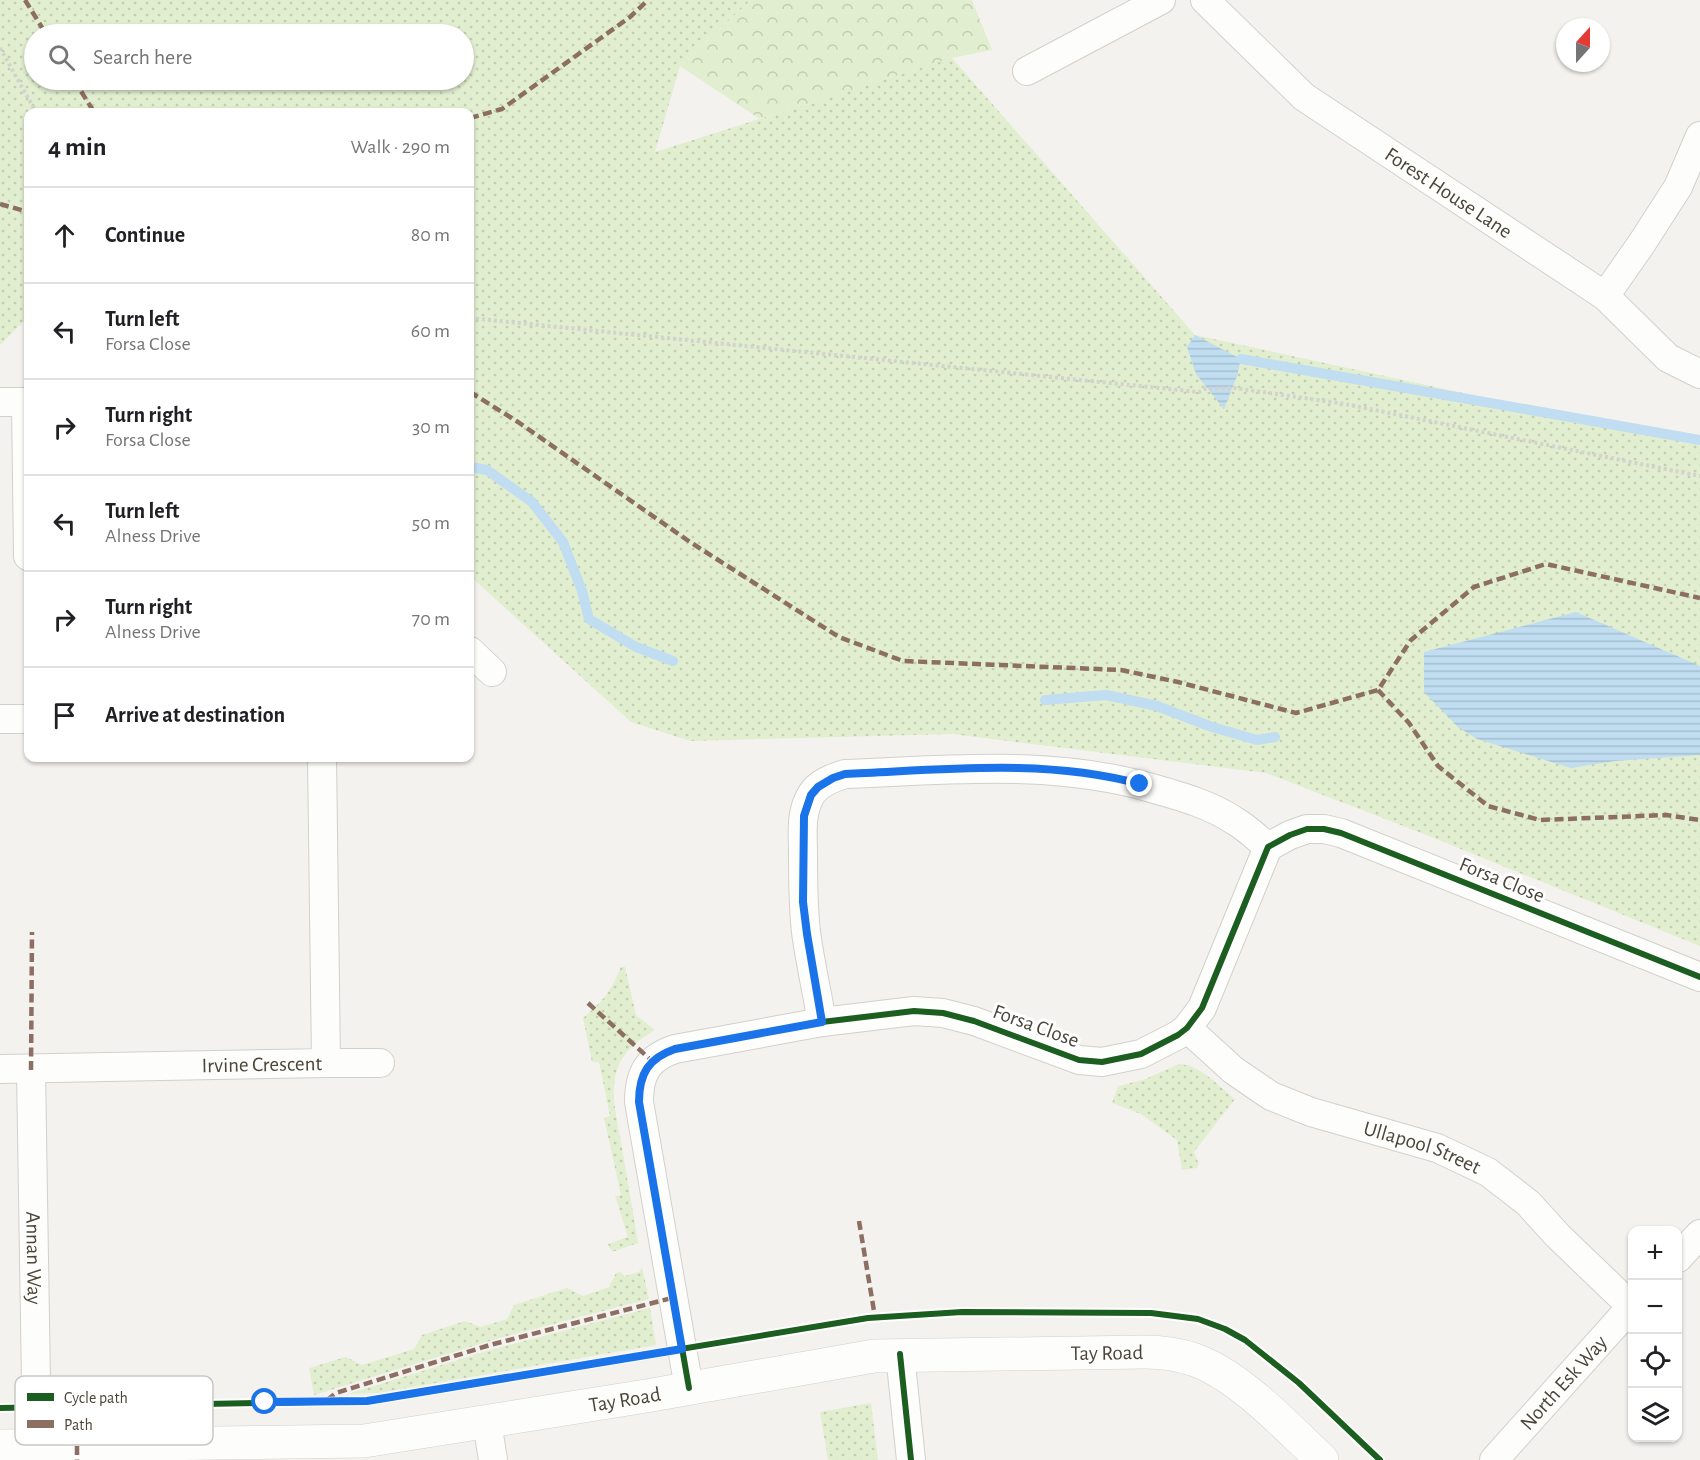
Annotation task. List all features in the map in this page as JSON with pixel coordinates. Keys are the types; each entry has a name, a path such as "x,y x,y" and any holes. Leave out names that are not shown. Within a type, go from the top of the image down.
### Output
{"street":[{"path":"1027,71 1161,0"},
{"name":"Forest House Lane","path":"1205,0 1304,97 1605,296 1668,358 1700,374"},
{"path":"1605,296 1678,187 1700,136"},
{"path":"18,402 24,494"},
{"path":"474,655 492,672"},
{"path":"0,719 24,719"},
{"name":"Irvine Crescent","path":"0,1070 326,1063 322,762"},
{"path":"822,1022 803,902 802,830 811,795 818,787 833,778 845,774 999,768 1047,769 1106,776 1172,793 1208,806 1237,822 1268,847"},
{"name":"Forsa Close","path":"689,1388 639,1102 641,1081 652,1061 661,1054 675,1049 822,1022 900,1012 931,1011 974,1021 1073,1058 1102,1062 1141,1054 1166,1042 1187,1028 1202,1008 1268,847 1290,834 1307,829 1341,833 1700,977"},
{"name":"Ullapool Street","path":"1187,1028 1233,1070 1271,1096 1311,1112 1437,1148 1488,1172 1528,1203 1558,1236 1628,1303"},
{"path":"326,1063 380,1064"},
{"name":"Annan Way","path":"31,1070 37,1376"},
{"path":"1682,1253 1700,1233"},
{"name":"North Esk Way","path":"1494,1460 1628,1311"},
{"name":"Tay Road","path":"213,1443 364,1441 867,1357 900,1354 1165,1352 1210,1366 1231,1379 1322,1460"},
{"path":"900,1354 911,1460"},
{"path":"487,1422 493,1460"},
{"name":"Tay Road","path":"0,1446 103,1445"}],"path":[{"path":"0,48 34,108"},
{"path":"474,318 1199,392 1203,389 1235,388 1345,404 1700,476"}],"green space":[{"path":"0,0 751,0 680,66 655,152 952,58 1195,335 1700,444 1700,946 1424,834 1266,773 952,734 690,741 631,722 474,580 474,108 24,108 24,321 0,345"},
{"path":"751,0 972,0 992,50 952,58 760,119 680,66"},
{"path":"621,967 625,967 636,1015 655,1030 642,1038 622,1059 614,1082 615,1110 638,1243 612,1252 608,1244 628,1237 615,1196 621,1195 604,1118 610,1116 599,1062 592,1062 583,1018 606,996"},
{"path":"1179,1064 1202,1072 1235,1099 1194,1152 1199,1164 1197,1168 1182,1170 1177,1140 1141,1114 1112,1103 1118,1086 1143,1080"},
{"path":"642,1267 649,1299 496,1339 314,1395 309,1368 346,1357 362,1365 414,1349 422,1335 465,1321 481,1327 507,1319 514,1305 567,1288 583,1296 609,1287 616,1273 620,1272 625,1276 639,1272"},
{"path":"650,1308 656,1345 378,1393 348,1394 490,1350"},
{"path":"871,1403 878,1460 828,1460 820,1412"}],"water":[{"path":"1195,335 1241,359 1224,409 1196,374 1187,347"},
{"path":"1576,612 1700,666 1700,755 1615,761 1571,768 1477,739 1458,727 1424,692 1424,652"}],"waterway":[{"path":"1241,359 1700,440"},
{"path":"474,468 487,470 532,502 563,542 582,591 589,619 636,647 673,661"},
{"path":"1045,700 1106,695 1157,706 1212,727 1257,740 1275,737"}],"marked path":[{"path":"25,0 40,24"},
{"path":"474,117 502,109 630,17 648,0"},
{"path":"80,90 92,108"},
{"path":"0,204 24,211"},
{"path":"474,394 518,422 690,542 839,637 903,661 1121,670 1178,682 1296,713 1378,690 1411,640 1474,587 1546,564 1700,598"},
{"path":"1378,690 1409,723 1438,766 1488,806 1540,820 1666,815 1700,820"},
{"path":"31,1070 32,932"},
{"path":"588,1003 652,1061"},
{"path":"859,1221 875,1317"},
{"path":"327,1400 336,1393 490,1345 672,1298"},
{"path":"77,1446 77,1460"}],"cycle path":[{"path":"689,1388 639,1102 641,1083 647,1068 658,1057 675,1049 822,1022 914,1011 943,1013 974,1021 1079,1060 1102,1062 1141,1054 1178,1035 1187,1028 1202,1008 1268,847 1307,829 1324,829 1341,833 1700,977"},
{"path":"213,1404 367,1401 868,1318 962,1312 1151,1313 1198,1319 1225,1329 1245,1340 1299,1383 1380,1460"},
{"path":"900,1354 911,1460"},
{"path":"0,1408 15,1408"}],"route":[{"path":"265,1402 367,1401 682,1349 639,1102 641,1081 652,1061 661,1054 675,1049 822,1022 803,902 802,830 811,795 825,782 845,774 999,768 1085,773 1140,784"}]}
